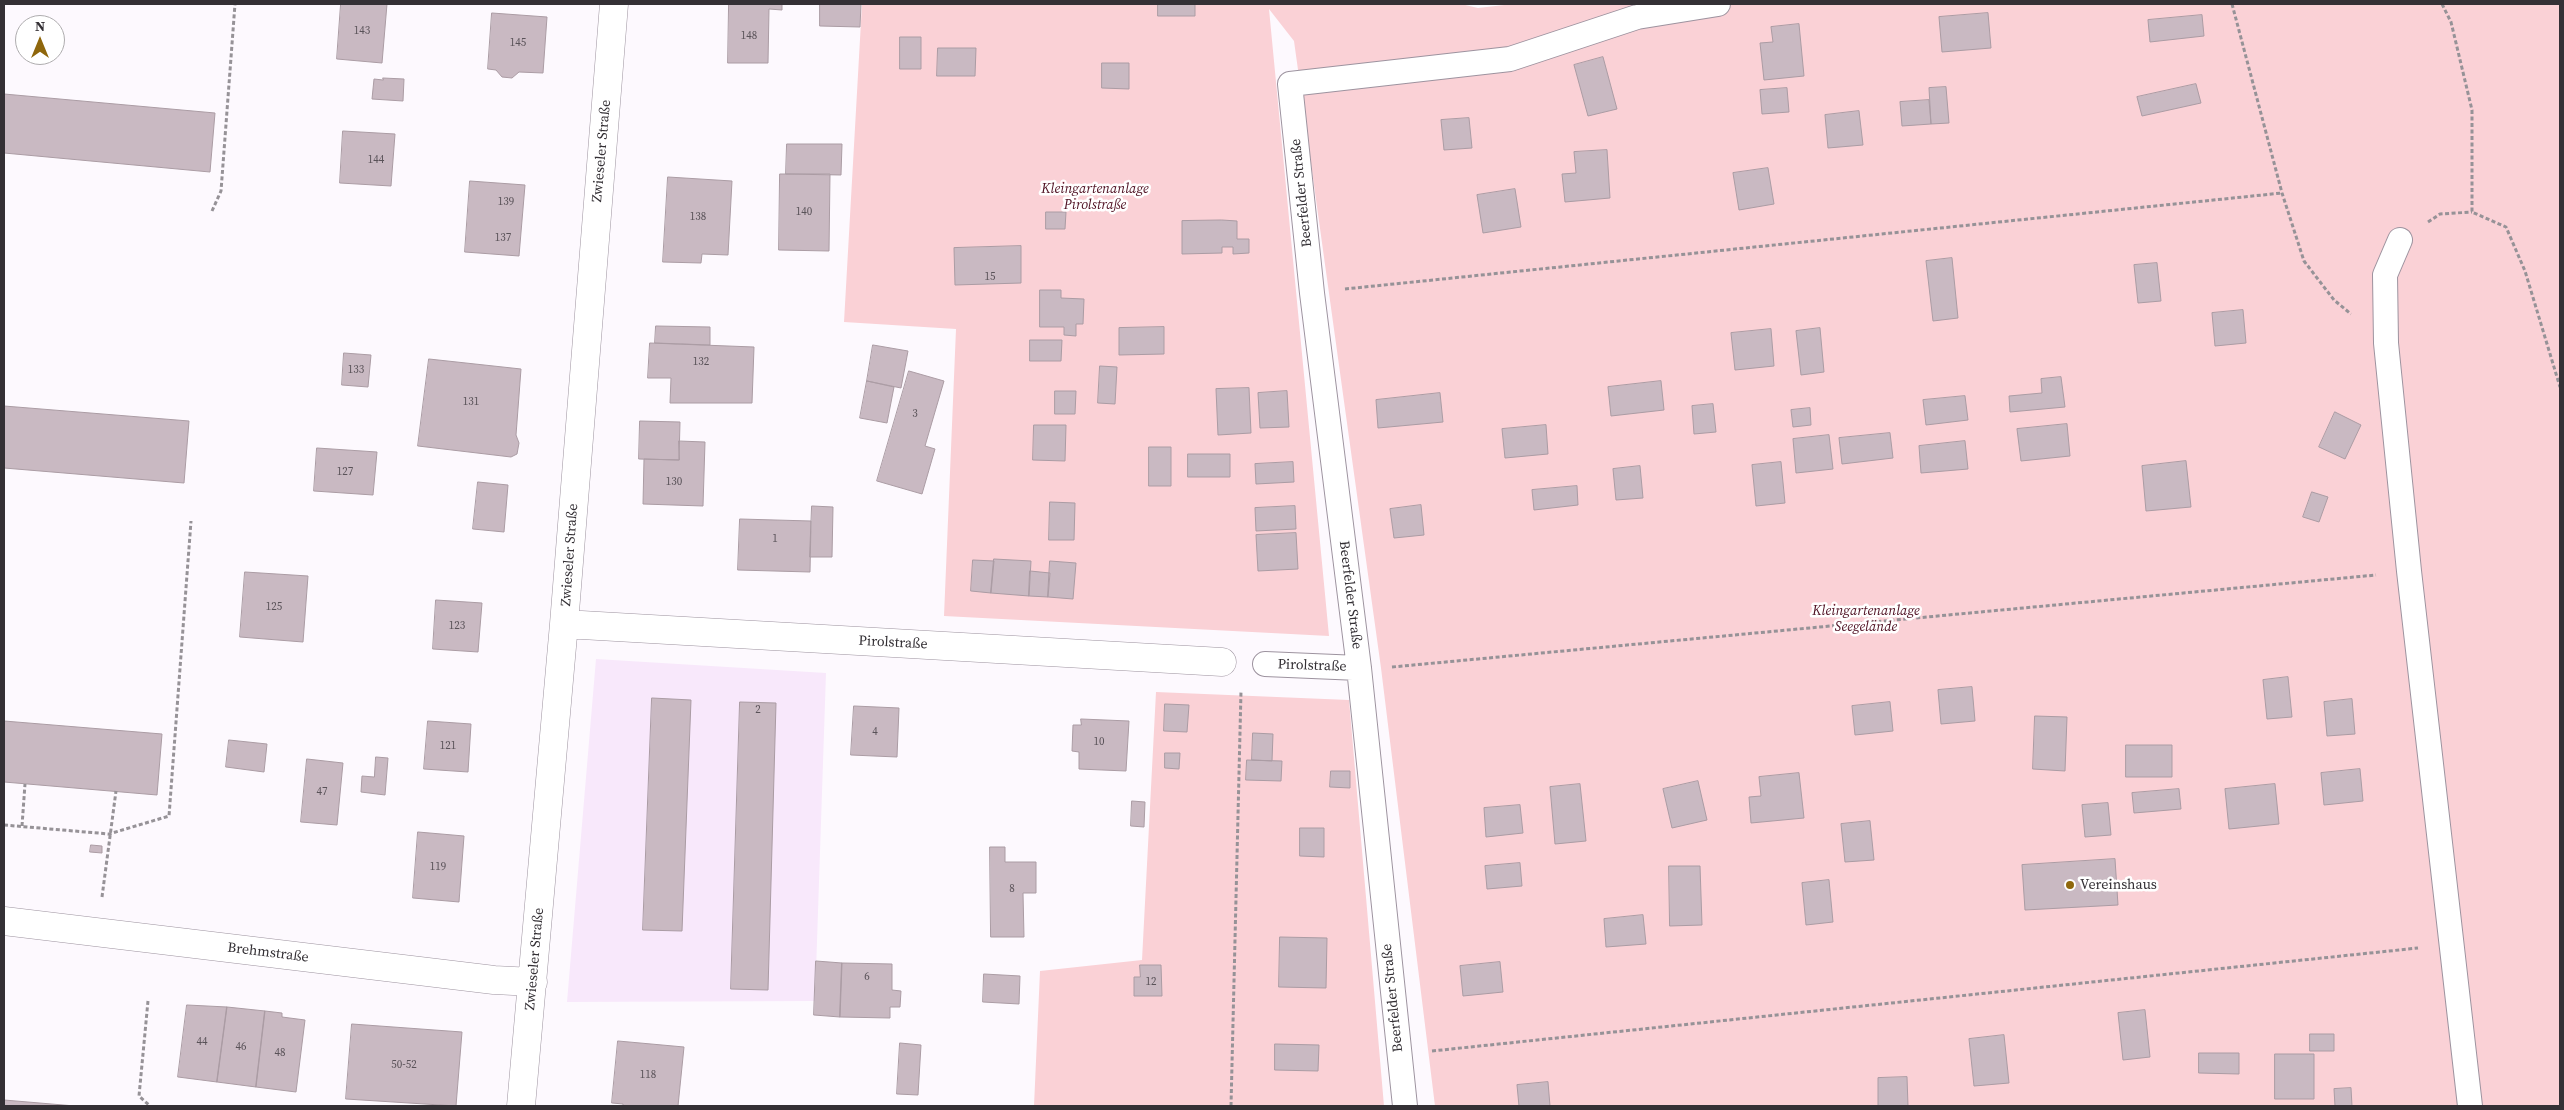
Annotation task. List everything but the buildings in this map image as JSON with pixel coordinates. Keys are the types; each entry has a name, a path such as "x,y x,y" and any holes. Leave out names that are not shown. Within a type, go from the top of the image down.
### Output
{"street":[{"name":"Zwieseler Straße","path":"521,1106 564,624 614,4"},
{"name":"Pirolstraße","path":"564,624 1222,662"},
{"name":"Brehmstraße","path":"4,921 494,980 533,982"}],"lane":[{"name":"Beerfelder Straße","path":"1405,1106 1359,668 1312,293 1290,84 1510,59 1636,17 1718,4"},
{"path":"2400,240 2385,275 2386,343 2450,944 2470,1106"},
{"name":"Pirolstraße","path":"1265,664 1359,668"}],"path":[{"path":"212,211 221,191 235,4"},
{"path":"2232,4 2282,193 2304,260 2334,300 2386,343"},
{"path":"2442,4 2451,22 2472,110 2472,212"},
{"path":"1312,293 2282,193"},
{"path":"2400,240 2440,214 2472,212 2506,227 2524,271 2560,387"},
{"path":"4,825 110,834 169,816 190,521"},
{"path":"1391,667 2409,571"},
{"path":"1231,1106 1241,683"},
{"path":"22,826 25,784"},
{"path":"98,933 116,791"},
{"path":"1399,1055 2450,944"},
{"path":"148,1001 139,1096 150,1106"}],"shaded area":[{"path":"596,659 826,673 815,1001 567,1002"}],"green space":[{"name":"Kleingartenanlage Seegelände","path":"862,4 1461,4 1478,8 1513,4 2560,4 2560,1106 1435,1106 1381,668 1294,41 1269,9 1329,636 944,616 956,329 844,322"},
{"path":"1156,692 1349,700 1384,1106 1034,1106 1040,971 1142,960"}],"place":[{"name":"Vereinshaus","path":"2070,885"}],"park label":[{"name":"Kleingartenanlage Pirolstraße","path":"1095,197"}]}
